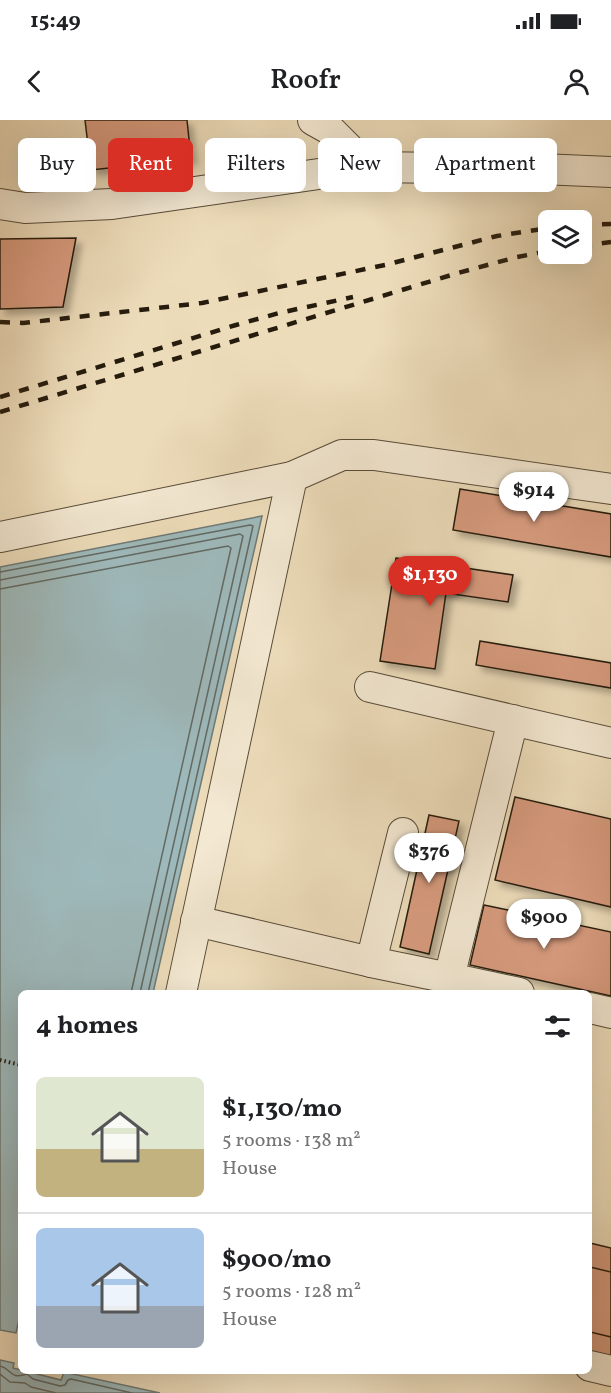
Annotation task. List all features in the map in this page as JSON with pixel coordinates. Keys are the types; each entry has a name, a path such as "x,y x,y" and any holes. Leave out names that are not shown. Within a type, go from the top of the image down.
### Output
{"street":[{"path":"313,120 330,129 339,138"},
{"path":"402,167 611,172"},
{"path":"0,204 25,208 112,204 318,174"},
{"path":"0,537 292,477 342,455 374,455 611,489"},
{"path":"182,990 292,477"},
{"path":"370,687 611,743"},
{"path":"449,978 513,720"},
{"path":"371,962 403,833"},
{"path":"196,921 371,962 505,990"},
{"path":"592,1008 611,1013"},
{"path":"592,1366 611,1371"}],"path":[{"path":"0,1060 18,1064"}],"water":[{"path":"262,516 154,990 18,990 18,1324 16,1333 0,1330 0,567"},
{"path":"0,1360 14,1363 13,1368 18,1369 18,1374 37,1374 61,1380 63,1374 73,1374 160,1393 0,1393"}],"building":[{"path":"85,120 187,120 189,138 108,138 108,168 96,169 96,138 87,138"},
{"path":"76,238 63,307 0,309 0,239"},
{"path":"460,489 611,514 611,557 453,530"},
{"path":"396,558 513,575 508,602 446,593 435,669 380,661"},
{"path":"480,641 611,663 611,688 476,665"},
{"path":"515,797 611,819 611,907 495,880"},
{"path":"429,815 459,821 429,954 400,947"},
{"path":"484,905 611,932 611,996 470,965"},
{"path":"592,1243 611,1248 611,1356 592,1351"},
{"path":"592,1267 611,1272 611,1337 592,1332"}],"railway":[{"path":"592,225 611,224"},
{"path":"0,322 23,323 202,303 385,265 497,236 538,230"},
{"path":"592,245 611,242"},
{"path":"0,412 458,273 538,253"},
{"path":"0,397 236,325 353,297"}]}
